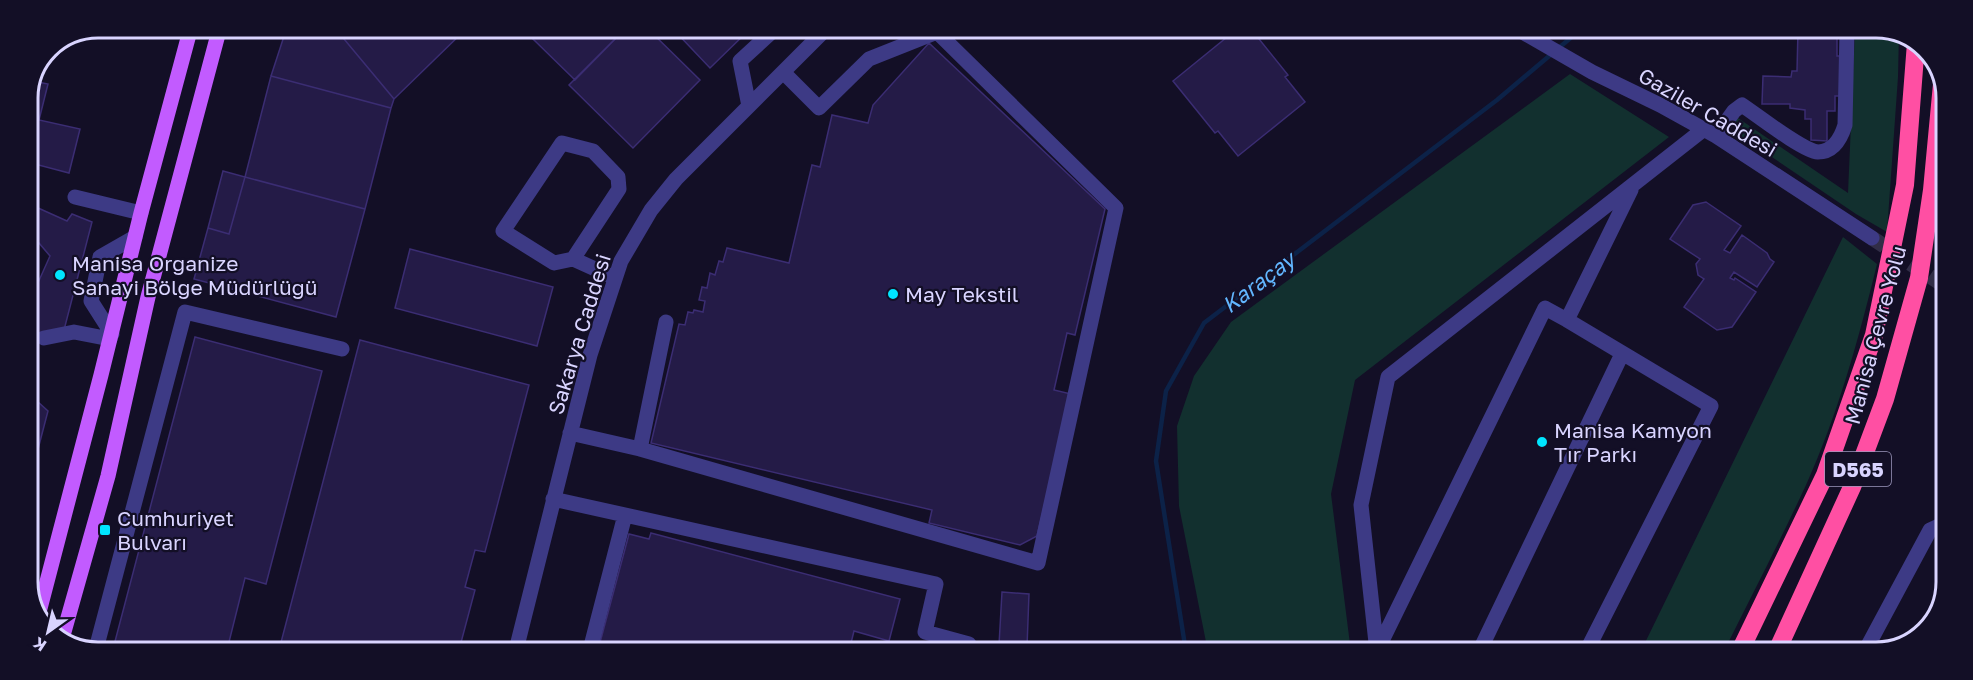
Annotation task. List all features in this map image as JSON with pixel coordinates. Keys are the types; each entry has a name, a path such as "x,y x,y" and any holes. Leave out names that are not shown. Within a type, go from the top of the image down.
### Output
{"highway":[{"name":"Manisa Çevre Yolu","path":"1744,642 1825,475 1874,335 1905,185 1915,53"},
{"name":"Manisa Çevre Yolu","path":"1781,642 1852,487 1885,399 1919,278 1935,157"}],"main road":[{"path":"42,602 188,38"},
{"path":"72,602 108,476 148,297 217,38"}],"street":[{"path":"749,106 740,61 765,38"},
{"name":"Sakarya Caddesi","path":"518,642 590,355 621,261 651,210 676,179 816,38"},
{"path":"783,72 819,108 869,59 922,38"},
{"path":"570,433 640,449 1038,562 1116,208 943,38"},
{"name":"Gaziler Caddesi","path":"1531,38 1710,133 1872,238"},
{"path":"1376,642 1361,505 1388,377 1634,184 1710,133 1742,105 1804,147 1816,152 1829,150 1840,139 1845,125 1847,38"},
{"path":"573,259 619,189 618,177 593,151 562,143 503,231 554,263 573,259 615,279"},
{"path":"1567,320 1634,184"},
{"path":"75,197 141,213"},
{"path":"111,337 91,301 100,257 135,237"},
{"path":"1382,642 1545,308 1711,406 1591,642"},
{"path":"98,642 186,312 342,348"},
{"path":"640,449 666,322"},
{"path":"44,338 74,332 111,337"},
{"path":"1484,642 1622,354"},
{"path":"554,499 936,584 925,632 962,642"},
{"path":"592,642 625,515"},
{"path":"1870,642 1930,530 1936,527"}],"green space":[{"path":"1855,38 1887,39 1899,43 1887,232 1856,214 1735,132 1734,123 1738,118 1848,193"},
{"path":"1570,74 1669,137 1355,380 1331,494 1350,642 1206,642 1179,506 1177,426 1194,376 1231,322"},
{"path":"1843,237 1877,264 1838,403 1818,458 1786,527 1728,642 1645,642"}],"building":[{"path":"283,38 343,38 394,99 391,108 271,76"},
{"path":"343,38 457,38 394,99"},
{"path":"534,38 616,38 575,80"},
{"path":"616,38 657,38 700,80 633,148 569,85"},
{"path":"682,38 741,38 710,68"},
{"path":"1226,38 1258,38 1288,75 1285,77 1305,102 1238,156 1218,131 1215,133 1173,81"},
{"path":"1798,38 1837,38 1837,56 1843,56 1842,96 1835,96 1835,111 1827,111 1827,141 1811,140 1811,119 1805,119 1805,110 1790,108 1790,104 1762,104 1763,76 1791,77 1792,71 1797,71"},
{"name":"May Tekstil","path":"929,43 1105,209 1075,335 1067,333 1054,390 1071,394 1037,536 1020,545 929,523 932,510 651,443 679,324 685,325 688,312 693,313 694,310 703,312 705,301 699,300 702,287 707,288 710,273 715,275 719,261 723,262 727,248 789,263 812,165 820,167 832,115 868,123 873,105"},
{"path":"271,76 391,108 365,209 245,177"},
{"path":"40,82 48,84 39,120 80,129 69,173 38,165 38,98"},
{"path":"223,171 245,177 229,234 208,228"},
{"path":"245,177 365,209 336,317 194,279 208,228 229,234"},
{"path":"1706,202 1741,226 1724,250 1730,253 1742,235 1767,253 1774,262 1757,287 1734,272 1730,278 1734,280 1735,278 1756,292 1732,327 1717,330 1684,307 1704,279 1698,275 1696,264 1700,259 1670,239 1693,205"},
{"name":"Manisa Organize Sanayi Bölge Müdürlüğü","path":"38,208 67,221 72,214 92,222 64,330 38,333 38,283 50,256 38,242"},
{"path":"410,249 553,287 537,346 395,308"},
{"path":"195,337 322,371 266,584 245,578 229,642 115,642"},
{"path":"360,340 529,385 485,552 475,550 465,587 475,590 461,642 281,642"},
{"path":"38,402 48,411 38,449"},
{"path":"651,533 900,599 889,641 854,631 851,642 600,642 629,534 649,539"},
{"path":"1002,592 1029,594 1027,642 999,642"}],"waterway":[{"name":"Karaçay","path":"1184,642 1156,461 1166,391 1204,323 1497,100 1571,38"}],"tunnel":[{"path":"1872,238 1935,280"}],"place":[{"name":"Manisa Organize Sanayi Bölge Müdürlüğü","path":"60,275"},
{"name":"May Tekstil","path":"893,294"},
{"name":"Manisa Kamyon Tır Parkı","path":"1542,442"},
{"name":"Cumhuriyet Bulvarı","path":"105,530"}]}
